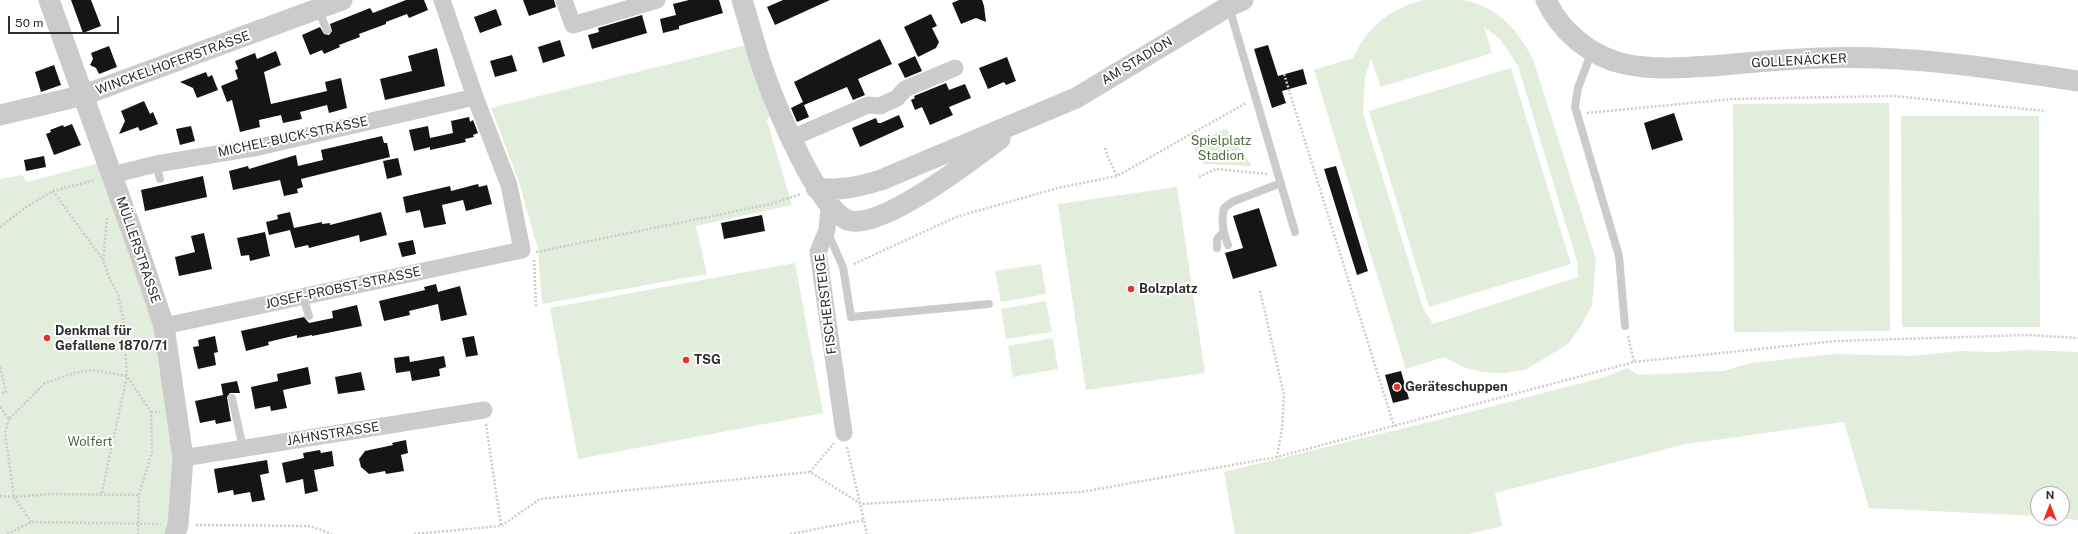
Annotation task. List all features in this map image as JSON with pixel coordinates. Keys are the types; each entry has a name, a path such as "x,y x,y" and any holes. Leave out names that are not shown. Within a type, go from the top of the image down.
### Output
{"street":[{"name":"MÜLLERSTRASSE","path":"49,0 164,326 183,458 176,529"},
{"name":"WINCKELHOFERSTRASSE","path":"0,115 84,96 342,0"},
{"path":"442,0 475,97"},
{"path":"564,0 573,25 657,0"},
{"path":"743,0 765,75 792,138 816,188 829,207"},
{"name":"GOLLENÄCKER","path":"1546,0 1558,23 1570,35 1592,50 1624,64 1668,69 1822,58 1896,59 1990,68 2078,81"},
{"name":"AM STADION","path":"816,188 838,190 857,188 898,173 1076,98 1232,2"},
{"path":"792,138 868,105 880,106 897,98 905,89 955,68"},
{"name":"MICHEL-BUCK-STRASSE","path":"112,175 158,171 475,97"},
{"name":"JOSEF-PROBST-STRASSE","path":"164,326 522,250 509,185 475,97"},
{"name":"AM STADION","path":"829,207 840,217 851,221 863,220 882,215 950,176 1028,118"},
{"name":"FISCHERSTEIGE","path":"829,207 827,230 818,252 844,433"},
{"name":"JAHNSTRASSE","path":"183,458 484,410"}],"lane":[{"path":"1232,2 1256,98 1295,232"},
{"path":"318,10 327,30"},
{"path":"1592,50 1578,88 1575,107 1619,256 1625,326"},
{"path":"1228,245 1223,232 1222,218 1224,208 1232,202 1279,179"},
{"path":"827,230 843,267 851,317 989,304"},
{"path":"1217,248 1217,239 1223,232"},
{"path":"303,297 309,316"},
{"path":"232,398 243,448"}],"path":[{"path":"1284,74 1394,426"},
{"path":"1577,114 1732,99 1894,96 2046,111"},
{"path":"843,267 852,265 956,217 1058,188 1117,176 1256,98"},
{"path":"1105,148 1117,176"},
{"path":"1199,177 1216,169 1279,179"},
{"path":"0,227 26,207 53,191 112,175"},
{"path":"536,306 534,252 771,204 816,188"},
{"path":"53,191 103,261 108,277 118,295 123,318 127,376 101,496"},
{"path":"103,261 108,214"},
{"path":"1260,291 1284,395 1282,429 1277,457"},
{"path":"1625,326 1634,362"},
{"path":"414,534 501,526 540,499 810,472 861,504 1082,492 1277,457 1634,362 1836,341 2029,335 2078,338"},
{"path":"0,367 6,392 0,394"},
{"path":"31,522 14,497 5,433 9,420 45,383 74,373 93,370 127,376 151,412 152,452 139,496 138,534"},
{"path":"0,407 9,420"},
{"path":"484,410 501,526"},
{"path":"810,472 844,433"},
{"path":"844,433 867,534"},
{"path":"0,496 14,497 77,494 101,496 139,496"},
{"path":"790,534 864,520"},
{"path":"7,534 31,522 139,524"},
{"path":"176,529 310,526 332,534"}],"green space":[{"path":"1423,0 1461,0 1473,3 1496,13 1522,40 1534,62 1596,259 1592,305 1581,326 1568,344 1525,370 1503,373 1482,372 1463,367 1444,357 1406,369 1314,70 1353,58 1365,37 1373,28 1390,14","holes":["1484,27 1500,39 1518,66 1577,261 1578,277 1433,324 1423,308 1363,113 1365,77 1371,59 1381,87 1492,53"]},
{"path":"754,43 776,101 767,121 792,205 696,226 707,274 542,304 538,249 518,179 491,108"},
{"path":"1511,68 1571,264 1429,307 1369,111"},
{"path":"1889,103 1890,331 1734,332 1733,104"},
{"path":"1901,116 2039,116 2040,327 1902,327"},
{"name":"Spielplatz Stadion","path":"1226,128 1252,166 1203,164 1193,146"},
{"name":"Wolfert","path":"107,161 139,251 176,411 175,534 0,534 0,179 22,175 27,182"},
{"name":"Bolzplatz","path":"1177,187 1205,373 1086,390 1058,204"},
{"name":"TSG","path":"795,263 823,413 578,459 550,308"},
{"path":"1041,264 1046,294 1001,302 995,271"},
{"path":"1046,301 1052,332 1006,339 1001,309"},
{"path":"1053,338 1058,369 1013,377 1008,346"},
{"path":"2026,350 2078,352 2078,520 2070,519 2070,486 2030,486 2030,516 1869,508 1844,422 1686,444 1495,493 1502,526 1469,534 1235,534 1224,472 1474,411 1605,377 1627,368 1639,375 1723,371 1751,363 1835,354 1913,356 1960,351 1995,352"}],"building":[{"path":"71,0 91,0 101,26 83,33"},
{"path":"406,0 424,0 428,10 409,18 407,14 386,22 386,24 359,34 360,37 339,45 340,47 324,54 322,50 310,55 302,35 320,27 324,34 329,35 332,31 330,24 370,8 373,13"},
{"path":"523,0 554,0 556,7 529,16"},
{"path":"689,0 719,0 723,13 679,26 679,29 663,33 660,19 676,15 673,4"},
{"path":"783,0 830,0 775,25 767,7"},
{"path":"959,0 982,0 986,22 976,18 961,24 952,3"},
{"path":"496,9 502,25 480,33 474,17"},
{"path":"931,14 937,26 932,28 939,42 936,48 918,57 904,27"},
{"path":"642,15 647,33 592,49 588,35 599,32 598,28"},
{"path":"880,39 892,64 858,79 865,95 853,100 847,87 804,105 809,117 797,122 791,108 803,102 794,82"},
{"path":"560,40 565,56 543,63 538,47"},
{"path":"1268,45 1278,76 1303,69 1307,84 1282,91 1286,103 1272,108 1254,49"},
{"path":"109,46 117,67 99,74 96,68 90,65 93,59 91,53"},
{"path":"437,48 445,86 385,100 380,79 412,71 408,56"},
{"path":"276,51 281,65 264,72 271,104 327,91 325,82 341,78 347,108 329,113 327,105 300,112 302,119 283,123 281,115 259,120 260,127 240,132 232,100 227,102 221,86 238,79 235,70 238,69 235,61 255,53 257,59"},
{"path":"512,55 517,71 495,77 490,61"},
{"path":"915,56 922,71 905,78 898,64"},
{"path":"1007,57 1016,81 1006,85 1004,82 988,89 979,68"},
{"path":"54,65 61,85 41,92 35,72"},
{"path":"206,72 208,77 212,75 218,90 197,98 193,88 180,82"},
{"path":"946,83 949,90 965,84 971,98 949,107 953,115 930,125 922,107 915,110 911,100 915,98 914,96"},
{"path":"144,101 150,114 153,112 158,124 140,131 138,127 119,134 125,121 121,111"},
{"path":"1674,113 1683,140 1652,150 1644,123"},
{"path":"899,115 904,127 860,147 852,128 876,118 878,123 881,123"},
{"path":"469,117 470,122 473,120 478,133 473,135 474,137 465,139 466,142 430,150 430,147 414,151 409,130 428,126 430,138 453,133 451,121"},
{"path":"72,124 81,145 54,155 46,134 51,132 50,130 63,125 64,127"},
{"path":"191,126 195,141 180,145 176,129"},
{"path":"382,136 384,143 387,143 390,157 301,179 303,187 297,189 298,193 284,196 280,180 233,190 229,171 248,166 249,169 296,155 298,166 323,160 321,150"},
{"path":"44,156 46,167 26,171 24,160"},
{"path":"398,158 402,175 387,179 383,161"},
{"path":"1336,166 1368,271 1357,275 1324,169"},
{"path":"203,176 207,197 145,211 141,190"},
{"path":"478,184 479,187 487,185 492,204 466,211 463,200 442,205 446,224 424,228 420,210 406,213 403,197 450,186 451,191"},
{"path":"1259,208 1277,266 1233,279 1225,253 1243,248 1233,216"},
{"path":"290,212 294,228 322,222 322,224 330,223 330,225 381,212 387,235 360,242 359,235 309,248 308,245 295,248 290,230 269,235 266,222 278,219 277,215"},
{"path":"762,215 765,231 724,239 721,223"},
{"path":"265,232 270,256 250,261 249,255 241,256 237,238"},
{"path":"204,233 212,269 179,276 175,257 195,252 191,236"},
{"path":"413,240 416,254 402,257 398,243"},
{"path":"436,284 438,292 460,286 467,315 441,321 438,304 409,311 410,315 384,321 379,301 425,290 424,287"},
{"path":"357,305 362,326 312,336 297,338 297,335 268,342 269,345 246,351 241,331 304,317 309,323 333,318 332,311"},
{"path":"215,336 218,352 214,353 216,365 198,369 193,347 199,346 198,340"},
{"path":"474,336 478,355 466,357 462,338"},
{"path":"409,356 410,362 444,356 446,367 439,369 440,376 412,381 410,371 396,373 394,358"},
{"path":"308,367 311,384 283,390 287,408 271,411 270,406 255,409 251,387 278,381 277,374"},
{"name":"Geräteschuppen","path":"1401,371 1409,399 1393,403 1385,375"},
{"path":"361,372 365,390 338,394 335,377"},
{"path":"237,381 240,393 230,393 227,397 231,421 216,424 215,420 200,423 195,401 223,395 221,384"},
{"path":"406,440 408,453 401,455 404,471 386,474 385,471 369,474 361,467 359,459 365,451 393,445 392,443"},
{"path":"320,450 321,453 332,451 334,466 314,470 318,491 305,494 303,479 286,483 282,463 304,458 303,453"},
{"path":"267,460 269,473 260,475 265,500 252,502 250,492 234,495 233,490 218,493 214,469"}],"place":[{"name":"Bolzplatz","path":"1131,289"},
{"name":"Denkmal für Gefallene 1870/71","path":"47,338"},
{"name":"TSG","path":"686,360"},
{"name":"Geräteschuppen","path":"1397,387"}]}
